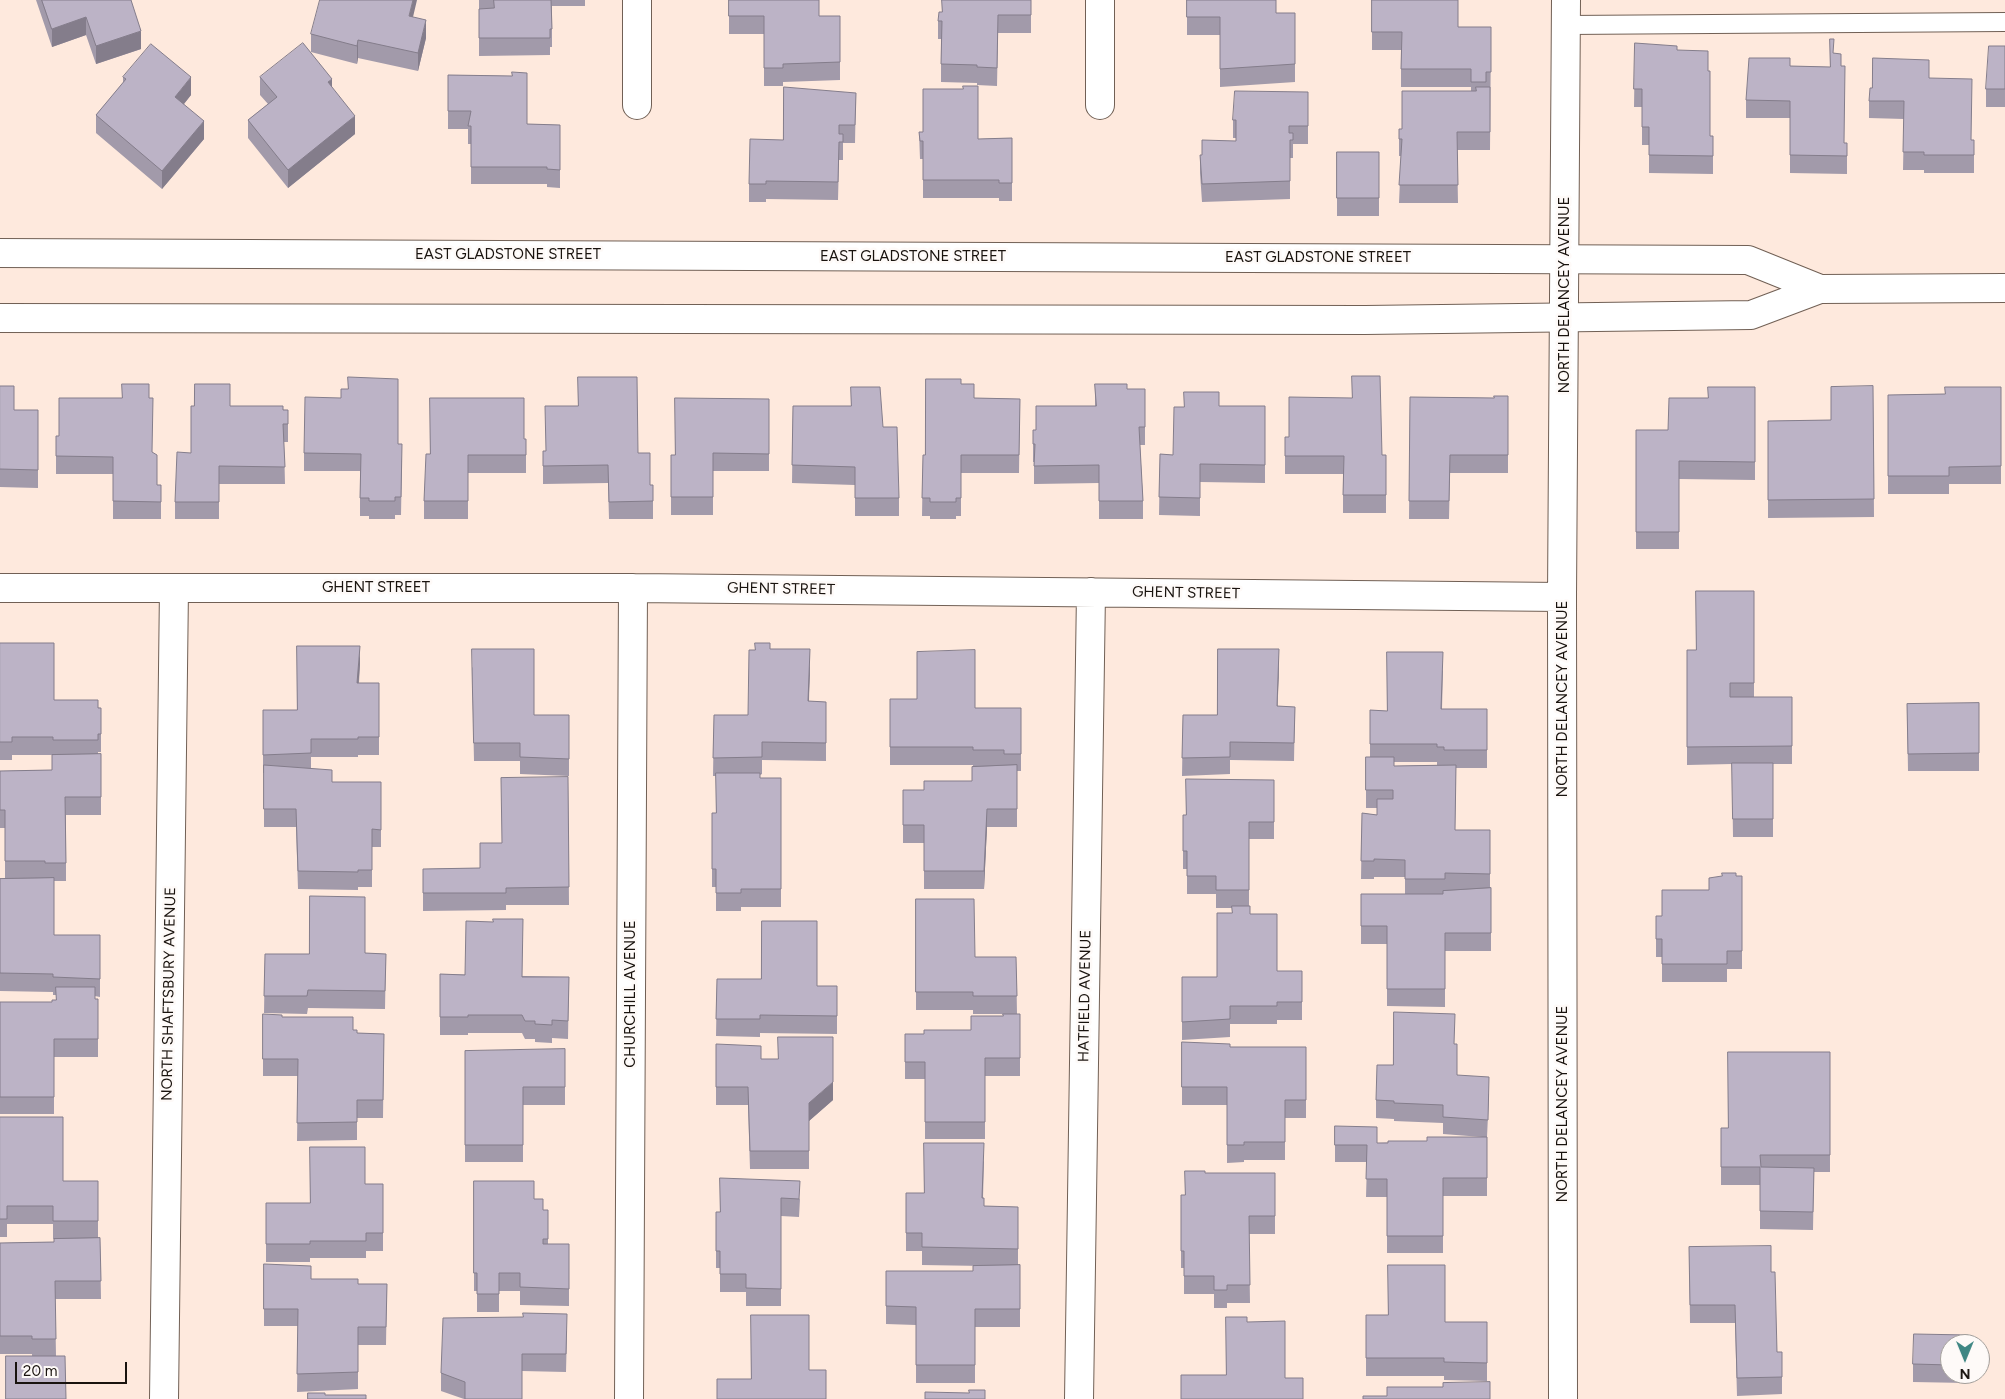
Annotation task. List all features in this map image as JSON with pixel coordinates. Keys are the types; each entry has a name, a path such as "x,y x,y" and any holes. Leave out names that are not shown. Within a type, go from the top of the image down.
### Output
{"street":[{"path":"637,0 637,105"},
{"path":"1100,0 1100,105"},
{"name":"NORTH DELANCEY AVENUE","path":"1563,1399 1562,597 1566,259 1566,12"},
{"name":"EAST GLADSTONE STREET","path":"0,253 1748,260 1820,289"},
{"name":"EAST GLADSTONE STREET","path":"0,318 1365,320 1751,315 1820,289 2005,288"},
{"name":"GHENT STREET","path":"0,588 633,588 1562,597"},
{"name":"NORTH SHAFTSBURY AVENUE","path":"164,1399 174,588"},
{"name":"CHURCHILL AVENUE","path":"629,1399 633,588"},
{"name":"HATFIELD AVENUE","path":"1079,1399 1092,592"}],"lane":[{"path":"1566,12 2005,22"}],"building":[{"path":"42,0 131,0 141,31 96,46 86,17 52,29"},
{"path":"320,0 413,0 409,16 426,20 418,53 358,40 357,46 311,34"},
{"path":"494,0 551,0 552,29 550,29 550,38 479,38 479,9 494,8"},
{"path":"729,0 819,0 819,16 840,16 840,62 783,64 783,68 764,68 764,16 729,16"},
{"path":"942,0 1031,0 1031,15 998,15 997,68 977,67 977,65 941,64 942,21 938,21 939,12 942,12"},
{"path":"1187,0 1276,0 1276,13 1295,13 1295,64 1220,69 1220,17 1187,17"},
{"path":"1372,0 1458,0 1458,27 1491,27 1491,72 1486,72 1486,82 1471,82 1471,69 1401,69 1402,32 1372,32"},
{"path":"1830,39 1834,39 1833,53 1841,54 1841,66 1845,66 1844,143 1847,143 1847,156 1790,155 1790,101 1746,100 1749,58 1790,58 1790,66 1830,67"},
{"path":"303,43 332,79 328,82 355,116 288,170 248,120 277,97 260,77"},
{"path":"1635,43 1677,46 1677,50 1708,51 1708,71 1710,71 1710,136 1713,136 1713,156 1649,155 1649,127 1642,127 1642,89 1634,89"},
{"path":"151,44 191,77 175,97 204,121 162,171 96,115 126,79 123,77"},
{"path":"1989,46 2005,46 2005,89 1986,89"},
{"path":"1873,58 1929,60 1929,78 1972,79 1971,140 1974,140 1974,155 1924,155 1924,152 1903,152 1904,101 1869,101 1870,88 1872,88"},
{"path":"512,72 527,73 527,124 560,125 560,170 547,169 547,167 471,167 471,126 468,126 471,111 448,111 448,75 512,76"},
{"path":"963,86 978,86 978,139 1012,138 1012,183 999,183 999,180 923,180 923,141 920,141 919,132 923,132 923,89 963,89"},
{"path":"784,87 856,93 855,125 839,125 839,134 843,134 843,142 839,142 838,182 766,181 766,184 749,184 750,139 783,140"},
{"path":"1476,87 1490,87 1490,132 1457,132 1458,185 1399,185 1402,139 1399,139 1399,129 1402,129 1402,91 1476,91"},
{"path":"1235,91 1308,92 1308,126 1289,126 1289,133 1293,133 1293,140 1290,140 1290,181 1202,184 1200,155 1202,155 1202,140 1236,141 1236,120 1233,120"},
{"path":"1337,152 1379,152 1379,198 1337,198"},
{"path":"1352,376 1380,376 1382,455 1386,455 1386,495 1343,495 1344,456 1285,456 1285,437 1289,437 1289,397 1352,398"},
{"path":"348,377 398,379 398,444 402,444 401,497 395,497 395,501 369,501 369,498 360,498 361,454 304,453 305,397 341,398 341,389 348,389"},
{"path":"578,377 637,377 638,453 650,453 650,485 653,485 653,501 609,502 608,465 543,466 543,451 546,451 545,406 578,406"},
{"path":"926,379 961,379 961,384 974,384 974,398 1020,399 1019,455 961,455 961,498 956,498 956,502 930,502 930,498 922,498 923,455 925,455"},
{"path":"122,384 149,384 149,398 153,398 152,452 157,455 157,485 161,485 161,502 113,501 113,457 56,456 56,436 59,436 59,398 122,398"},
{"path":"195,384 230,384 230,406 283,406 283,410 288,410 288,424 283,424 285,467 219,466 219,502 175,502 177,452 191,453 191,406 194,406"},
{"path":"1095,384 1127,384 1127,389 1145,389 1145,427 1139,427 1143,501 1099,501 1099,465 1034,466 1035,444 1033,444 1033,430 1036,430 1036,406 1096,406"},
{"path":"0,386 14,386 14,410 38,410 38,470 0,469"},
{"path":"1873,386 1874,499 1768,500 1768,421 1831,420 1831,387"},
{"path":"851,387 880,387 883,427 897,427 899,498 855,498 855,467 792,465 793,406 851,406"},
{"path":"1708,387 1755,387 1755,462 1679,461 1679,532 1636,532 1636,430 1668,430 1669,398 1708,398"},
{"path":"1945,387 2001,387 2001,466 1949,467 1949,476 1888,476 1888,395 1945,394"},
{"path":"1184,392 1219,392 1219,406 1265,406 1265,465 1200,464 1200,498 1159,497 1160,454 1173,455 1174,407 1184,407"},
{"path":"1494,396 1508,396 1508,455 1450,455 1449,501 1409,501 1410,397 1494,398"},
{"path":"430,398 524,398 526,455 468,455 468,501 424,501 426,454 430,454"},
{"path":"675,398 769,399 769,454 713,453 713,497 671,497 671,455 675,455"},
{"path":"1696,591 1754,591 1754,683 1730,683 1730,697 1792,697 1792,746 1687,747 1687,650 1696,650"},
{"path":"0,643 54,643 54,700 98,700 98,708 101,708 101,734 98,734 98,740 53,740 53,737 12,737 12,742 0,742"},
{"path":"755,643 770,643 770,649 810,649 808,701 826,702 826,743 762,742 762,757 713,758 714,715 748,715 749,650 755,650"},
{"path":"297,646 360,646 357,683 379,683 379,737 311,739 311,753 263,755 263,710 297,710"},
{"path":"472,649 534,649 534,715 569,715 569,759 520,757 520,743 474,743"},
{"path":"1218,649 1279,649 1277,706 1295,707 1294,743 1230,742 1230,757 1182,758 1183,715 1217,715"},
{"path":"975,650 975,708 1021,708 1021,754 1004,754 1004,750 973,750 973,747 890,747 890,699 917,699 917,652"},
{"path":"1387,652 1443,652 1441,709 1487,709 1487,750 1444,750 1444,747 1437,747 1437,744 1370,744 1370,710 1387,711"},
{"path":"1979,703 1979,753 1908,754 1907,704"},
{"path":"101,754 101,797 65,797 66,863 5,861 5,810 0,810 0,771 52,770 52,755"},
{"path":"1366,757 1394,757 1394,766 1456,765 1455,830 1490,830 1490,874 1445,873 1445,879 1405,879 1405,860 1374,859 1374,861 1361,861 1362,813 1377,815 1377,799 1393,799 1393,790 1366,790"},
{"path":"1732,763 1773,763 1773,819 1733,819"},
{"path":"264,765 332,770 332,782 381,782 381,830 372,829 372,870 358,870 358,872 298,871 296,809 264,809"},
{"path":"1017,765 1017,809 987,809 984,871 924,871 924,825 903,825 903,790 924,790 924,781 972,781 972,767"},
{"path":"716,773 760,773 760,778 781,778 781,889 741,889 741,893 716,893 716,869 712,869 712,813 716,813"},
{"path":"568,777 569,887 506,888 506,893 423,893 423,869 480,868 480,843 502,843 501,778"},
{"path":"1186,779 1274,780 1274,822 1249,822 1249,890 1216,890 1216,876 1187,876 1187,851 1183,851"},
{"path":"1722,873 1736,873 1736,876 1742,876 1742,951 1727,951 1727,964 1662,964 1662,939 1656,939 1656,916 1662,916 1662,890 1709,890 1709,878 1722,876"},
{"path":"54,878 54,935 100,935 100,979 53,977 53,974 0,973 0,879"},
{"path":"1491,888 1491,933 1445,933 1445,989 1387,989 1387,926 1361,926 1361,894 1443,894 1443,891"},
{"path":"310,896 365,897 365,953 386,954 385,991 308,990 307,996 264,996 265,954 309,954"},
{"path":"916,899 974,899 975,957 1016,957 1017,996 973,996 973,992 916,992"},
{"path":"1232,906 1250,906 1250,914 1277,914 1277,971 1302,971 1302,1002 1277,1002 1277,1006 1230,1006 1230,1019 1182,1022 1182,977 1217,977 1217,913 1232,913"},
{"path":"493,919 523,919 522,977 569,977 568,1021 552,1020 552,1025 535,1024 535,1021 525,1021 522,1015 440,1017 440,974 465,975 466,921 493,922"},
{"path":"762,921 817,921 817,986 837,986 837,1016 760,1015 760,1019 716,1019 717,979 761,979"},
{"path":"56,987 95,987 95,999 98,999 98,1039 54,1039 54,1097 0,1097 0,1002 52,1002 52,1000 56,1000"},
{"path":"1394,1012 1455,1014 1454,1044 1457,1044 1457,1075 1489,1077 1488,1120 1443,1117 1443,1105 1394,1103 1394,1101 1376,1100 1377,1065 1393,1065"},
{"path":"263,1014 282,1015 282,1017 353,1017 353,1030 357,1030 357,1033 384,1034 383,1100 357,1100 357,1122 297,1123 298,1059 263,1059"},
{"path":"1003,1014 1020,1014 1020,1058 985,1058 985,1122 925,1122 925,1062 905,1062 905,1034 924,1034 924,1030 971,1030 971,1016 1003,1016"},
{"path":"778,1037 833,1037 833,1082 809,1103 809,1151 750,1151 748,1087 716,1087 716,1044 761,1046 761,1059 778,1059"},
{"path":"1182,1042 1230,1044 1230,1047 1306,1047 1306,1100 1285,1100 1285,1142 1244,1142 1244,1145 1227,1145 1227,1087 1182,1087"},
{"path":"565,1049 565,1087 523,1087 523,1145 465,1145 465,1051"},
{"path":"1728,1052 1830,1052 1830,1155 1760,1155 1761,1167 1814,1168 1813,1212 1760,1211 1760,1167 1721,1167 1721,1128 1728,1128"},
{"path":"0,1117 63,1117 63,1181 98,1181 98,1221 53,1221 53,1206 7,1206 7,1219 0,1219"},
{"path":"1335,1126 1377,1127 1377,1143 1388,1143 1388,1141 1427,1141 1427,1137 1487,1137 1487,1178 1443,1178 1443,1236 1387,1236 1387,1179 1366,1179 1367,1145 1335,1145"},
{"path":"924,1143 984,1143 982,1198 984,1198 984,1206 1018,1207 1018,1249 922,1247 922,1233 906,1233 906,1193 924,1193"},
{"path":"310,1147 365,1147 365,1184 383,1184 383,1233 366,1233 366,1241 310,1241 310,1244 266,1244 266,1203 310,1203"},
{"path":"1185,1171 1205,1171 1205,1173 1275,1173 1275,1216 1249,1216 1250,1285 1227,1285 1227,1290 1214,1290 1214,1276 1184,1276 1184,1251 1181,1251 1181,1195 1185,1195"},
{"path":"720,1178 800,1181 799,1199 781,1198 781,1289 746,1288 746,1274 720,1274 720,1251 716,1251 716,1212 720,1212"},
{"path":"474,1181 534,1181 534,1199 543,1199 543,1210 548,1210 548,1239 543,1239 543,1244 569,1244 569,1289 520,1287 520,1273 499,1273 499,1294 477,1294 477,1273 474,1273"},
{"path":"100,1238 101,1281 55,1281 56,1339 32,1339 32,1336 0,1336 0,1243 54,1242 54,1239"},
{"path":"1771,1246 1771,1272 1775,1272 1777,1352 1782,1352 1782,1377 1737,1378 1735,1305 1690,1305 1689,1247"},
{"path":"264,1264 311,1266 311,1279 358,1279 358,1284 387,1284 386,1327 358,1327 358,1372 297,1374 298,1309 264,1309"},
{"path":"1020,1265 1020,1309 975,1309 975,1365 916,1365 916,1307 886,1306 886,1271 973,1271 973,1266"},
{"path":"1388,1265 1445,1265 1445,1322 1487,1322 1487,1363 1444,1362 1444,1358 1366,1358 1366,1315 1388,1315"},
{"path":"523,1313 567,1314 566,1354 522,1354 522,1399 465,1399 465,1382 441,1373 443,1318 523,1317"},
{"path":"751,1315 809,1315 809,1370 826,1370 826,1399 717,1399 717,1379 751,1379"},
{"path":"1226,1317 1247,1317 1247,1322 1285,1321 1285,1378 1303,1378 1303,1399 1181,1399 1181,1375 1226,1375"},
{"path":"1914,1334 1940,1334 1940,1365 1913,1364"},
{"path":"6,1356 65,1356 66,1399 6,1399"},
{"path":"1490,1382 1490,1399 1363,1399 1363,1396 1387,1396 1387,1387 1443,1387 1443,1383"},
{"path":"969,1390 985,1390 985,1399 925,1399 925,1392 969,1393"},
{"path":"308,1393 366,1395 366,1399 308,1399"}]}
